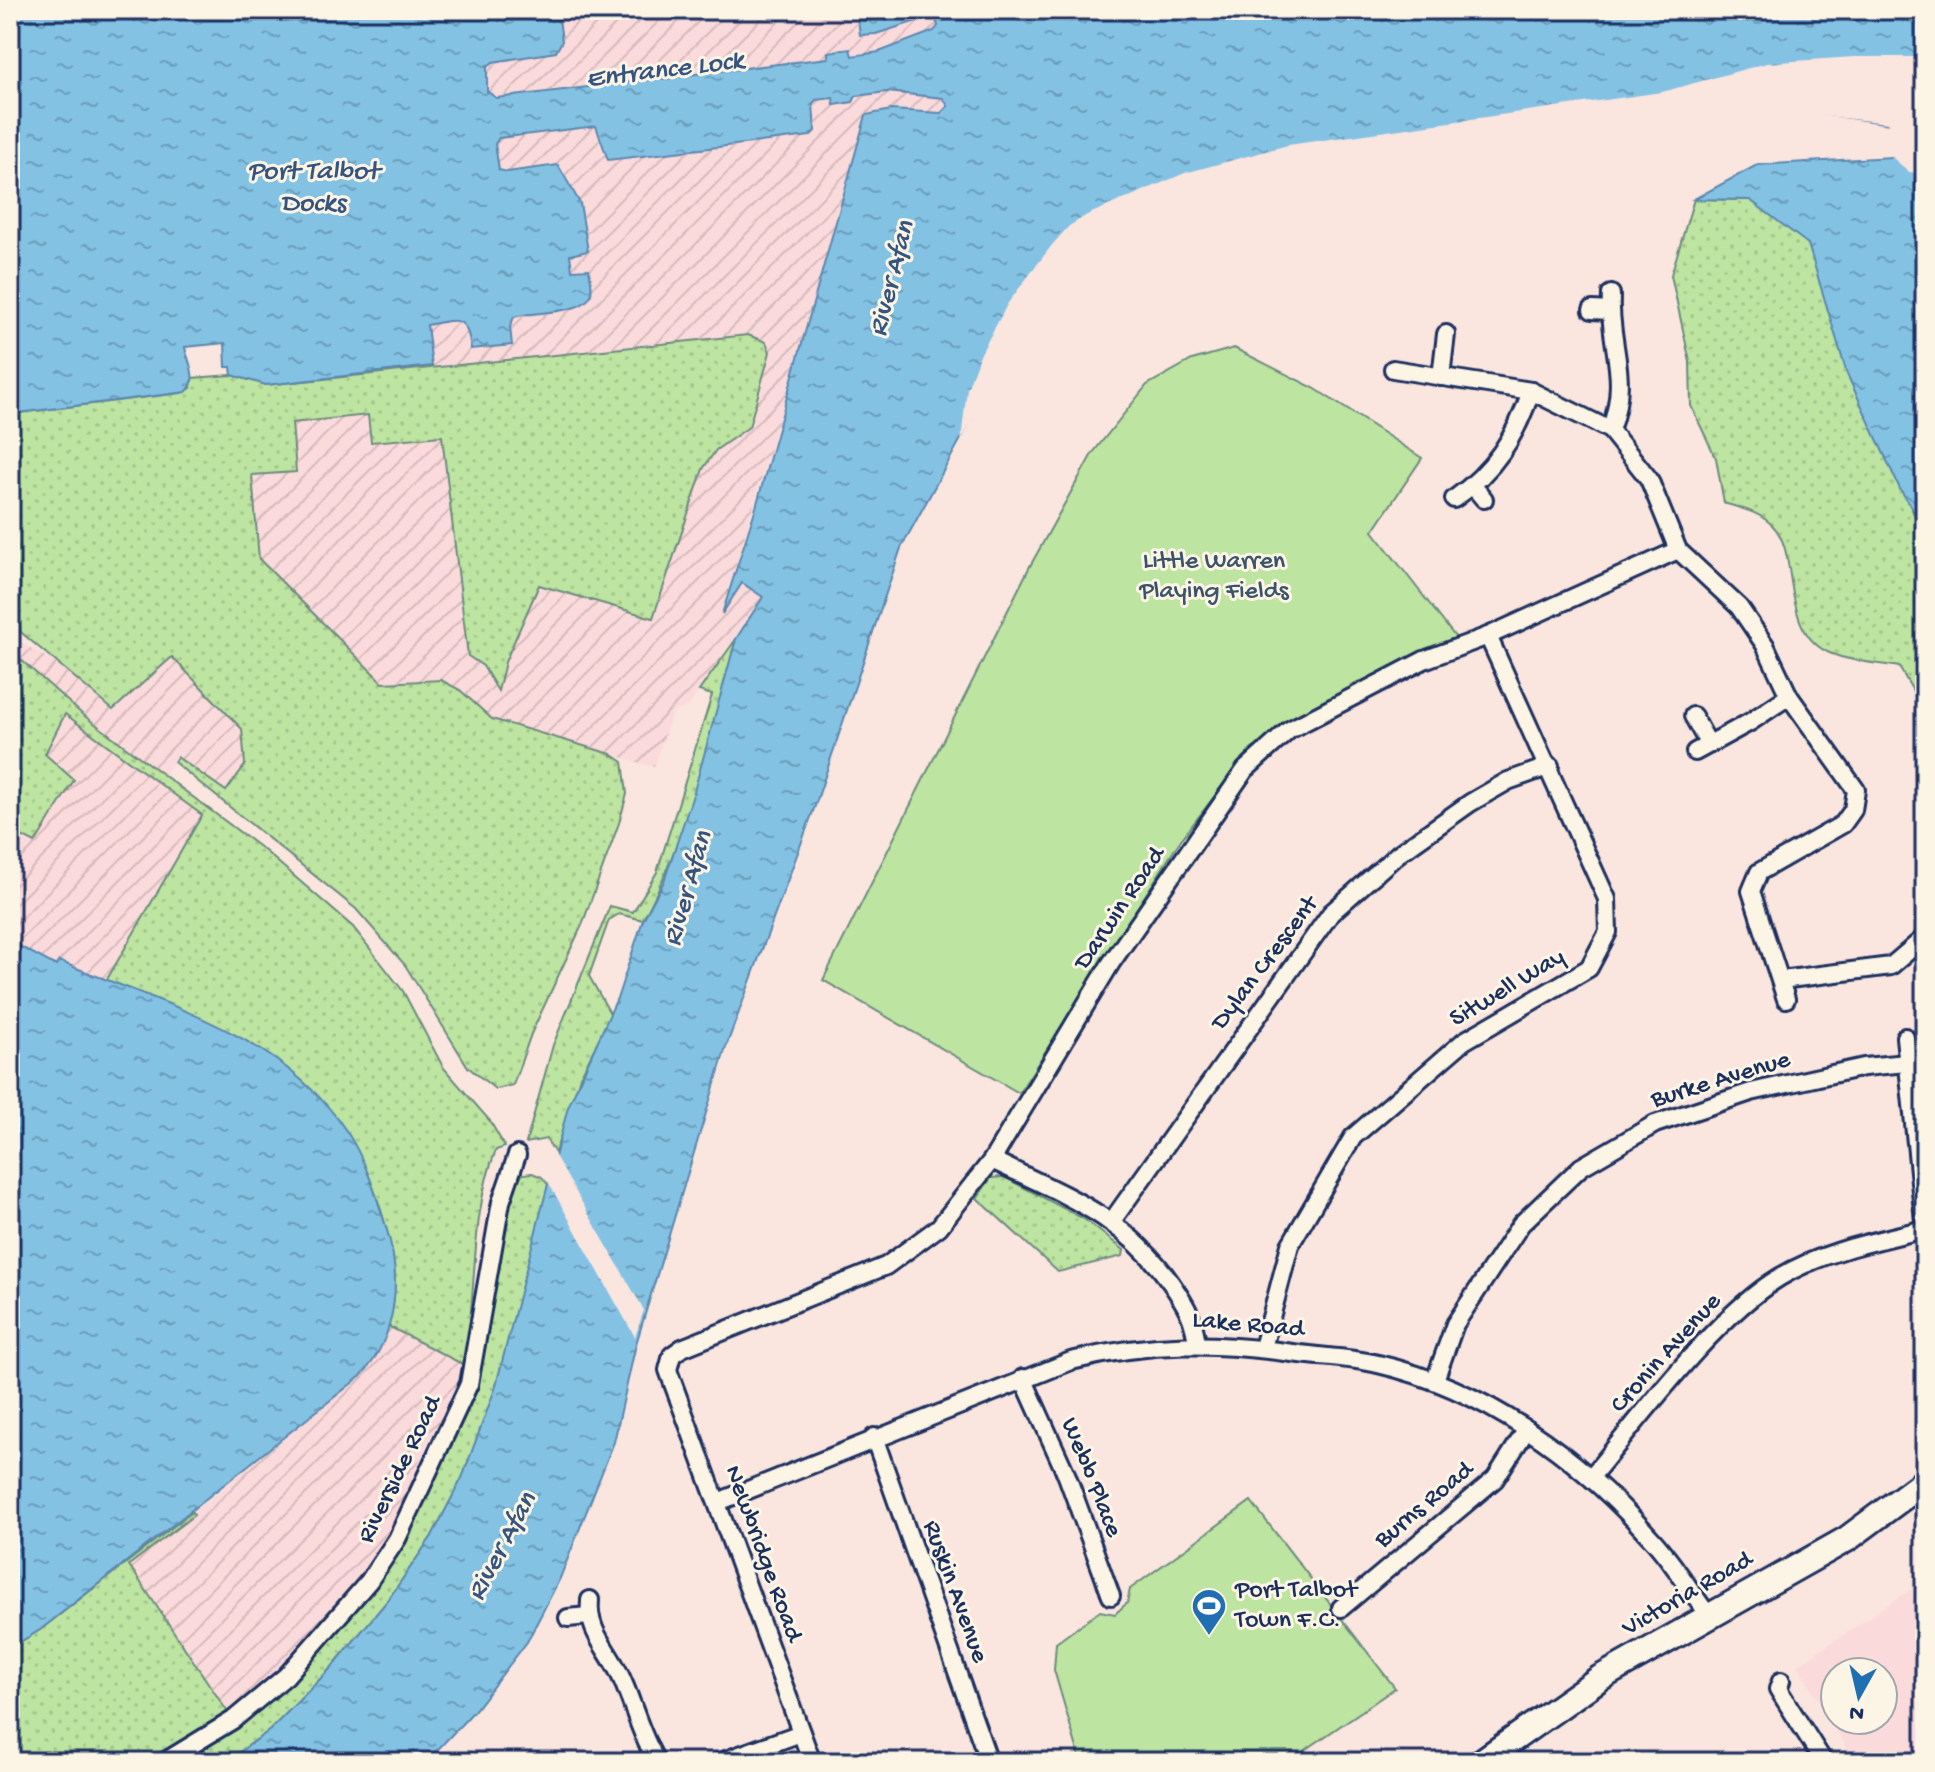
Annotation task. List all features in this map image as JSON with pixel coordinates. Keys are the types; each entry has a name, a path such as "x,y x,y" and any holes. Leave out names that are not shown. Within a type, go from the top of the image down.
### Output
{"street":[{"path":"1592,310 1611,303 1621,376 1618,408 1610,430"},
{"path":"1441,377 1446,334"},
{"path":"1393,369 1531,391 1610,430 1649,479 1678,550 1739,607 1765,645 1789,696 1856,790 1853,810 1843,824 1759,872 1751,891 1786,999"},
{"path":"1454,499 1479,492 1510,445 1531,391"},
{"name":"Darwin Road","path":"668,1362 682,1348 886,1266 939,1227 992,1160 1111,963 1245,770 1289,730 1424,660 1488,636 1678,550"},
{"name":"Sitwell Way","path":"1263,1348 1290,1245 1353,1137 1464,1041 1589,968 1608,932 1607,899 1550,766 1488,636"},
{"path":"1693,716 1702,748 1789,696"},
{"name":"Dylan Crescent","path":"1112,1221 1331,913 1398,854 1470,803 1508,781 1550,766"},
{"path":"1781,980 1891,966 1925,937"},
{"path":"1911,948 1925,960"},
{"path":"1905,1037 1925,1229"},
{"name":"Burke Avenue","path":"1435,1380 1455,1324 1521,1224 1581,1167 1655,1124 1751,1092 1864,1067 1907,1063"},
{"name":"Riverside Road","path":"164,1762 233,1720 286,1676 352,1602 397,1539 469,1384 501,1202 517,1155"},
{"path":"992,1160 1112,1221 1142,1245 1193,1316 1197,1344"},
{"name":"Cronin Avenue","path":"1591,1477 1720,1326 1780,1277 1860,1245 1925,1229"},
{"name":"Lake Road","path":"718,1502 874,1437 1071,1361 1128,1347 1197,1344 1263,1348 1376,1363 1435,1380 1527,1429 1591,1477 1652,1538 1708,1615"},
{"name":"Newbridge Road","path":"668,1362 812,1762"},
{"name":"Webb Place","path":"1023,1378 1067,1476 1111,1596"},
{"name":"Burns Road","path":"1341,1608 1495,1479 1527,1429"},
{"name":"Ruskin Avenue","path":"874,1437 989,1762"},
{"name":"Victoria Road","path":"1481,1762 1600,1678 1847,1539 1925,1481"},
{"path":"568,1618 589,1608 602,1648 617,1670 640,1736 657,1762"},
{"path":"1781,1681 1778,1689 1824,1762"},
{"path":"720,1762 801,1733"}],"shaded area":[{"path":"558,10 857,10 860,35 876,34 929,17 938,23 934,31 879,52 851,56 849,49 829,52 829,58 492,97 487,91 487,67 493,62 551,54 562,41"},
{"path":"887,92 943,98 948,108 828,252 723,610 742,582 763,596 688,707 672,713 654,767 492,719 460,690 433,679 383,683 259,559 251,474 250,381 431,366 427,325 452,320 462,322 469,331 471,349 511,345 510,327 514,317 580,307 588,269 572,271 570,254 587,251 579,200 558,166 507,172 499,170 495,144 499,138 596,126 603,155 815,131 813,104 816,100 833,98 834,104 855,96"},
{"path":"227,602 245,765 226,791 209,791 174,762 164,775 202,815 106,981 59,961 57,966 10,941 10,636 56,663 113,710"},
{"path":"388,1326 464,1365 442,1429 428,1440 416,1469 419,1479 371,1562 301,1648 233,1720 129,1564 361,1376 380,1349"},
{"path":"1925,1580 1925,1762 1855,1762 1840,1736 1899,1736 1899,1656 1819,1656 1819,1701 1798,1665"}],"green space":[{"path":"1694,199 1750,200 1786,219 1808,244 1821,275 1847,374 1925,537 1925,701 1916,696 1899,667 1840,657 1815,644 1797,612 1786,555 1773,526 1750,511 1724,503 1716,458 1691,406 1690,362 1671,275"},
{"path":"748,335 766,342 770,352 749,427 716,450 703,469 653,618 539,585 505,662 498,691 483,666 468,656 442,436 371,442 368,415 292,423 296,472 252,475 259,559 383,683 441,680 460,690 492,719 611,754 623,762 627,794 582,925 531,1034 513,1085 495,1089 468,1067 405,965 356,909 174,762 177,757 226,791 245,765 242,729 172,657 113,710 10,623 10,414 181,393 191,388 192,378 232,375 266,385"},
{"name":"Little Warren Playing Fields","path":"1234,348 1314,388 1422,458 1373,531 1456,638 1395,665 1250,750 1180,841 1019,1093 823,980 1029,568 1092,454 1147,385 1192,360"},
{"path":"736,639 698,782 674,853 643,920 619,914 609,920 589,976 611,1015 580,1077 555,1153 546,1139 526,1143 553,1045 610,906 633,912 657,872 712,695 699,691"},
{"path":"10,650 82,714 265,851 353,927 403,991 443,1067 490,1121 505,1147 496,1150 487,1175 478,1229 464,1365 388,1326 395,1280 389,1238 380,1207 360,1157 335,1117 306,1085 273,1058 237,1037 106,981 202,815 65,714 45,754 74,780 35,843 10,830"},
{"path":"523,1174 542,1177 549,1186 495,1390 462,1479 432,1536 388,1600 332,1667 270,1730 226,1762 10,1762 10,1648 40,1630 192,1512 194,1515 129,1565 233,1720 369,1581 452,1424 513,1184"},
{"path":"1004,1177 1084,1219 1124,1250 1123,1256 1058,1272 977,1198 991,1178"},
{"name":"Port Talbot Town F.C.","path":"1251,1501 1395,1688 1288,1762 1081,1762 1054,1670 1056,1643 1100,1611 1115,1614 1127,1603 1130,1589"}],"water":[{"path":"10,10 558,10 562,41 556,52 493,62 487,67 487,91 496,98 828,58 828,52 850,49 852,56 879,52 934,31 938,26 936,19 929,17 876,34 860,35 857,10 1925,10 1925,129 1746,103 1343,152 1261,169 1166,205 1080,265 1008,353 901,548 815,806 726,1047 636,1344 614,1442 560,1578 527,1642 474,1711 426,1762 226,1762 270,1730 332,1667 388,1600 432,1536 462,1478 495,1389 568,1107 618,996 643,920 664,881 693,795 736,639 763,597 742,583 722,614 756,507 866,115 891,110 941,113 948,106 943,98 887,92 856,96 853,102 834,105 833,98 816,100 813,104 815,131 810,136 608,160 596,126 499,138 495,144 499,170 507,172 558,165 580,203 588,251 570,255 572,270 589,269 592,285 587,301 579,306 514,317 510,327 512,345 471,349 463,324 446,321 427,325 432,366 266,385 232,375 231,367 226,367 225,343 185,347 192,370 192,382 186,392 10,414"},
{"path":"1925,155 1925,529 1900,489 1847,374 1808,244 1750,200 1694,199 1757,165"},
{"path":"10,941 56,966 59,961 217,1026 289,1070 320,1098 347,1132 360,1155 386,1227 395,1285 383,1343 361,1376 40,1630 10,1648"}],"pier":[{"path":"1854,57 1925,57 1925,133 1890,127 1887,123 1747,107 1688,122 1344,156 1262,173 1167,208 1083,267 1012,355 961,440 967,389 979,357 1008,303 1069,226 1087,215 1185,173 1288,145 1662,92 1767,63"},
{"path":"1925,151 1925,174 1909,172 1892,157 1892,153"},
{"path":"554,1154 644,1310 635,1337 547,1180"}],"place":[{"name":"Port Talbot Town F.C.","path":"1209,1637"}],"water label":[{"name":"Entrance Lock","path":"665,71"},
{"name":"Port Talbot Docks","path":"313,188"},
{"name":"River Afan","path":"893,279"},
{"name":"River Afan","path":"689,889"},
{"name":"River Afan","path":"503,1547"}]}
